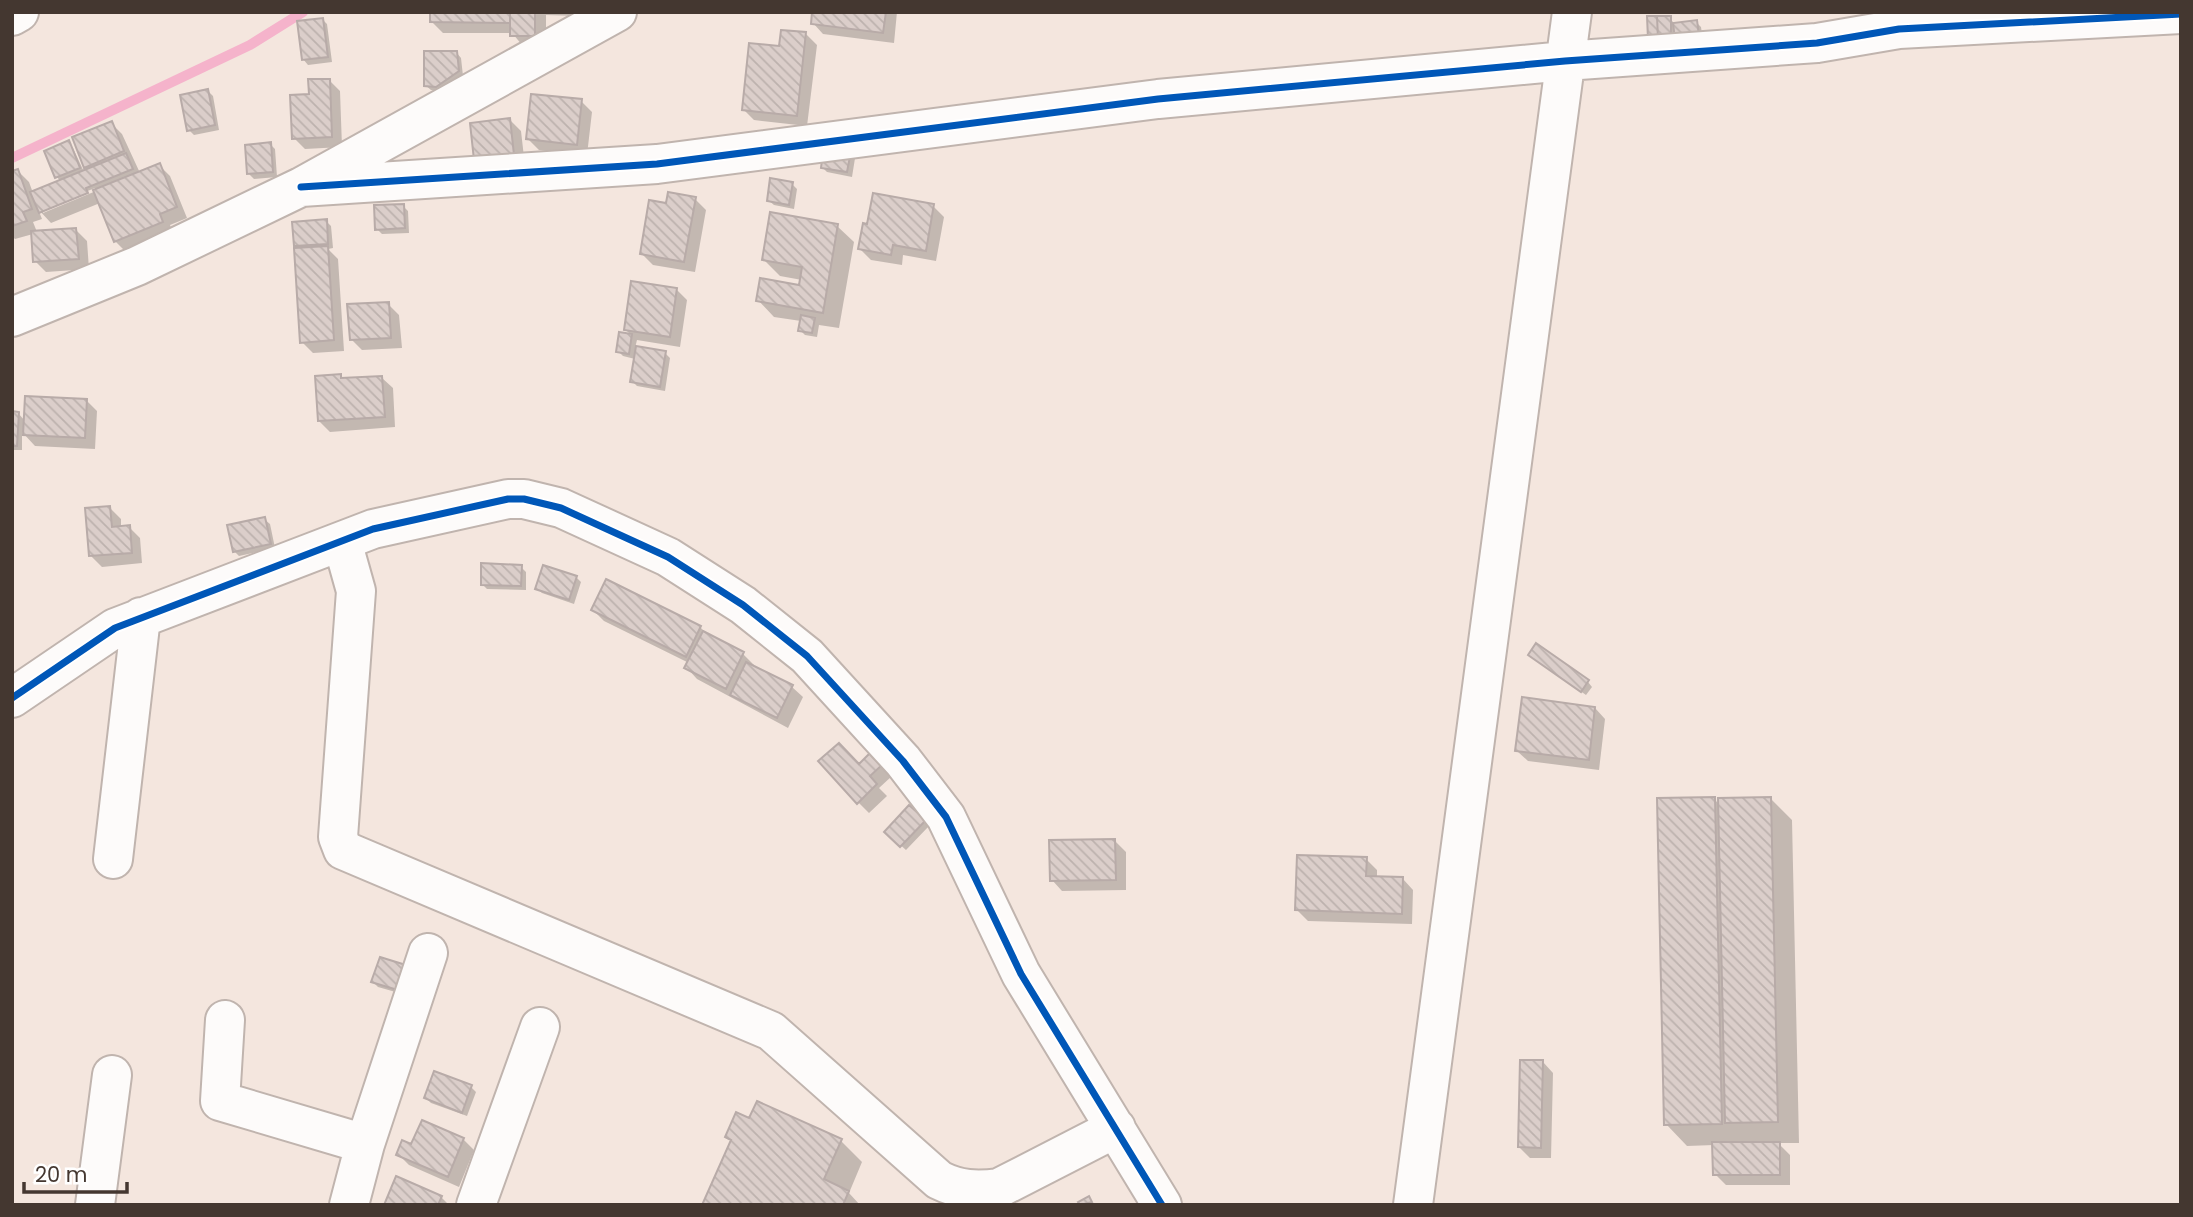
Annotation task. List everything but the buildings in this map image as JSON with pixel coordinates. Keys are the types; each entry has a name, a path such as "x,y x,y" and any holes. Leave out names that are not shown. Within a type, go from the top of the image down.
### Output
{"street":[{"path":"12,16 19,12"},
{"path":"12,317 137,266 301,187 617,12"},
{"path":"1413,1205 1572,12"},
{"path":"301,187 657,164 1158,99 1565,61 1817,43 1899,29 2181,14"},
{"path":"12,698 115,628 373,529 508,499 524,499 578,514 667,557 743,605 807,656 903,761 946,817 1021,974 1162,1205"},
{"path":"342,541 356,591 338,837 343,850 771,1031 939,1180 956,1188 979,1191 999,1188 1116,1128"},
{"path":"113,859 141,617"},
{"path":"349,1205 365,1144 428,953"},
{"path":"225,1020 220,1101 365,1144"},
{"path":"476,1205 540,1027"},
{"path":"95,1205 112,1075"}],"waterway":[{"path":"12,158 250,45 303,12"}],"cycle path":[{"path":"301,187 657,164 1158,99 1565,61 1817,43 1899,29 2181,14"},
{"path":"12,698 115,628 373,529 508,499 524,499 561,508 668,557 743,605 807,656 903,761 946,817 1021,974 1162,1205"}]}
